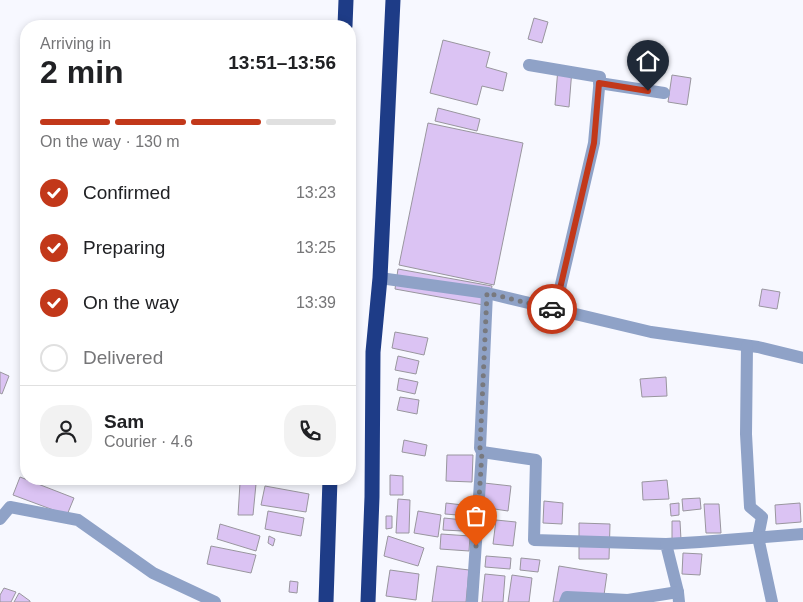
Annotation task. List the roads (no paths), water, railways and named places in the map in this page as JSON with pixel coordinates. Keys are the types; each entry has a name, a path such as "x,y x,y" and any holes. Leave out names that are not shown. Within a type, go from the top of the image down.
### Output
{"highway":[{"path":"345,20 346,0"},
{"path":"368,602 372,497 373,352 380,278 393,0"},
{"path":"326,602 330,485"}],"street":[{"path":"529,65 600,77 594,143 555,310"},
{"path":"599,83 664,94"},
{"path":"380,278 487,293 651,332 758,347 803,358"},
{"path":"472,602 482,452 480,448 487,293"},
{"path":"747,346 746,434 750,507 762,517 758,538 772,602"},
{"path":"482,452 536,460 534,540 666,544 803,534"},
{"path":"0,519 10,507 78,520 153,573 215,602"},
{"path":"565,602 567,597 580,600 628,600 678,597 666,544"}]}
